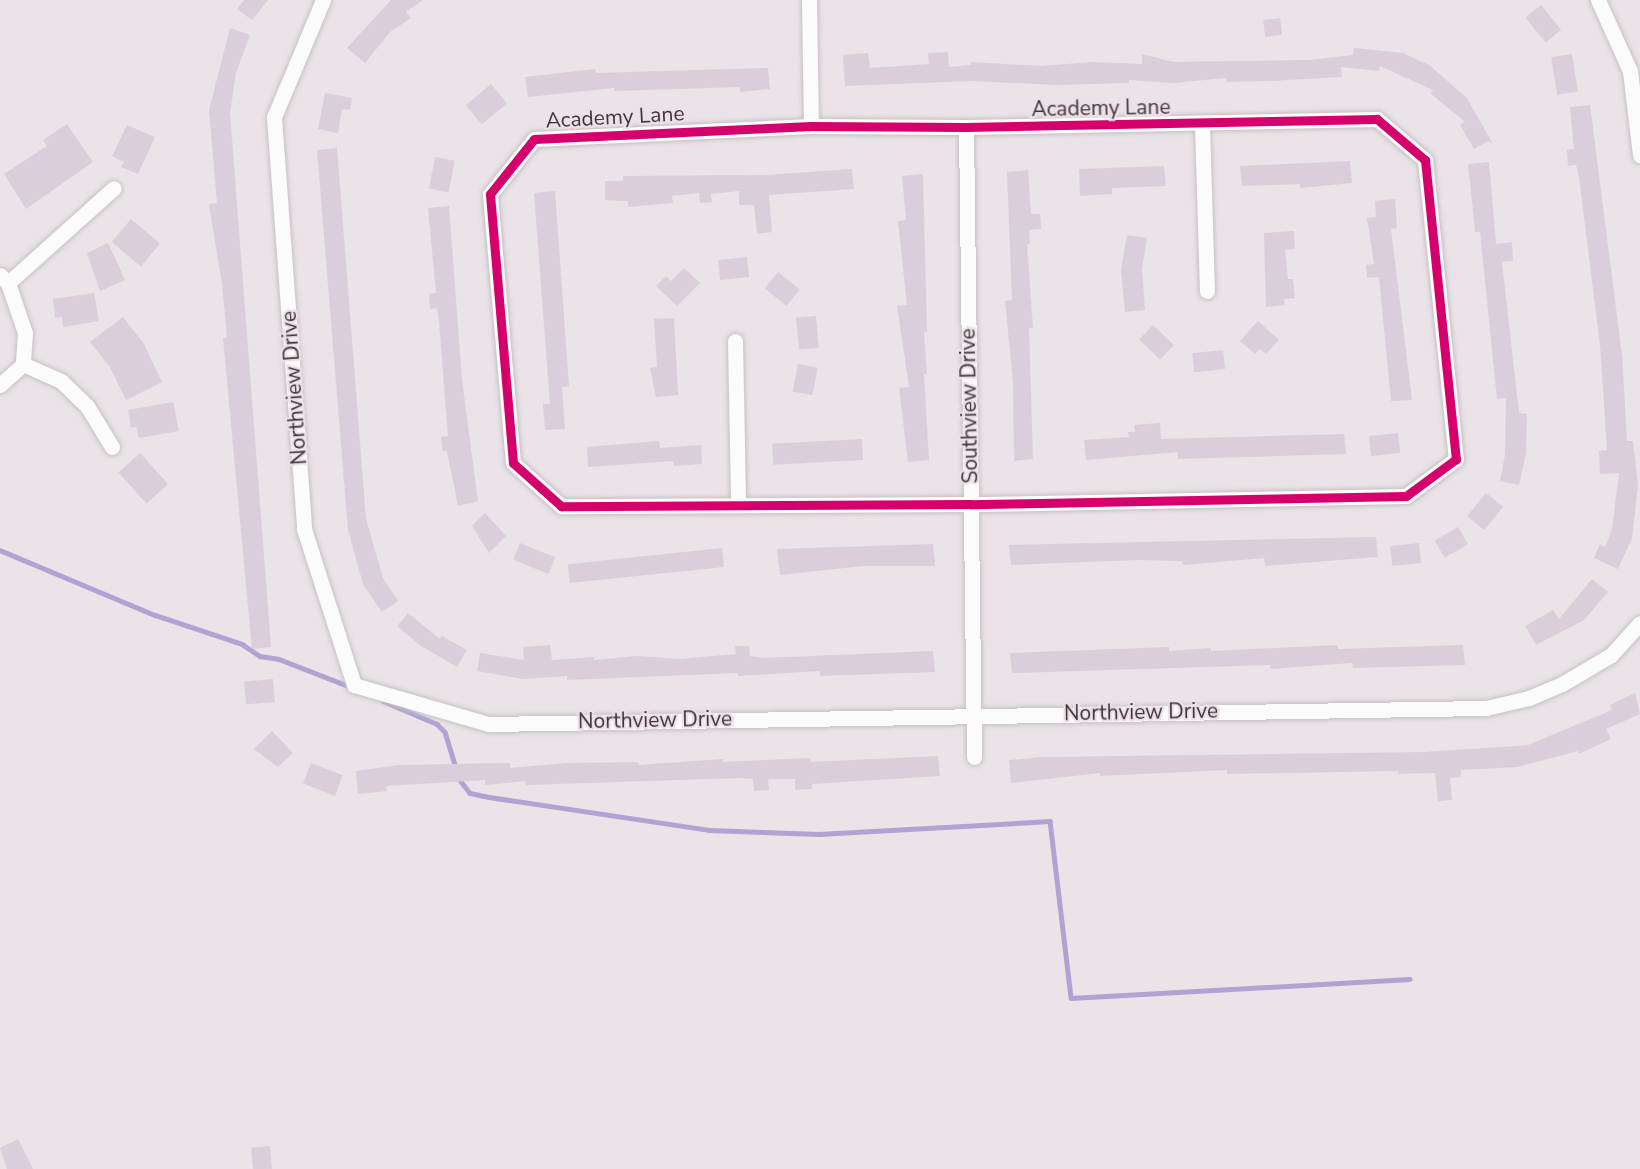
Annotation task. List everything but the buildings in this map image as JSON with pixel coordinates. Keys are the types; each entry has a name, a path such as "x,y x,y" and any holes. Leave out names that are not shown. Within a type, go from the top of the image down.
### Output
{"street":[{"name":"Northview Drive","path":"323,0 274,117 304,529 354,685 488,724 973,714 1486,708 1529,698 1562,684 1611,655 1640,623"},
{"path":"809,0 811,126"},
{"path":"1598,0 1630,70 1640,154"},
{"name":"Academy Lane","path":"1377,119 1425,160 1456,459 1406,496 970,504 738,503 561,506 513,463 490,194 534,139 811,126 966,127 1377,119"},
{"path":"1203,124 1207,291"},
{"name":"Southview Drive","path":"966,127 975,757"},
{"path":"0,385 23,364 25,333 4,279 114,188"},
{"path":"735,341 738,503"},
{"path":"23,364 61,381 87,406 112,447"}],"waterway":[{"path":"0,550 155,615 242,644 260,656 279,659 351,687"},
{"path":"383,701 437,724 445,732 456,768"},
{"path":"457,776 470,793 709,830 819,834 1050,821 1071,998 1409,979"}],"cycle path":[{"path":"1377,119 1425,160 1456,459 1406,496 970,504 561,506 513,463 490,194 534,139 811,126 966,127 1377,119"}]}
